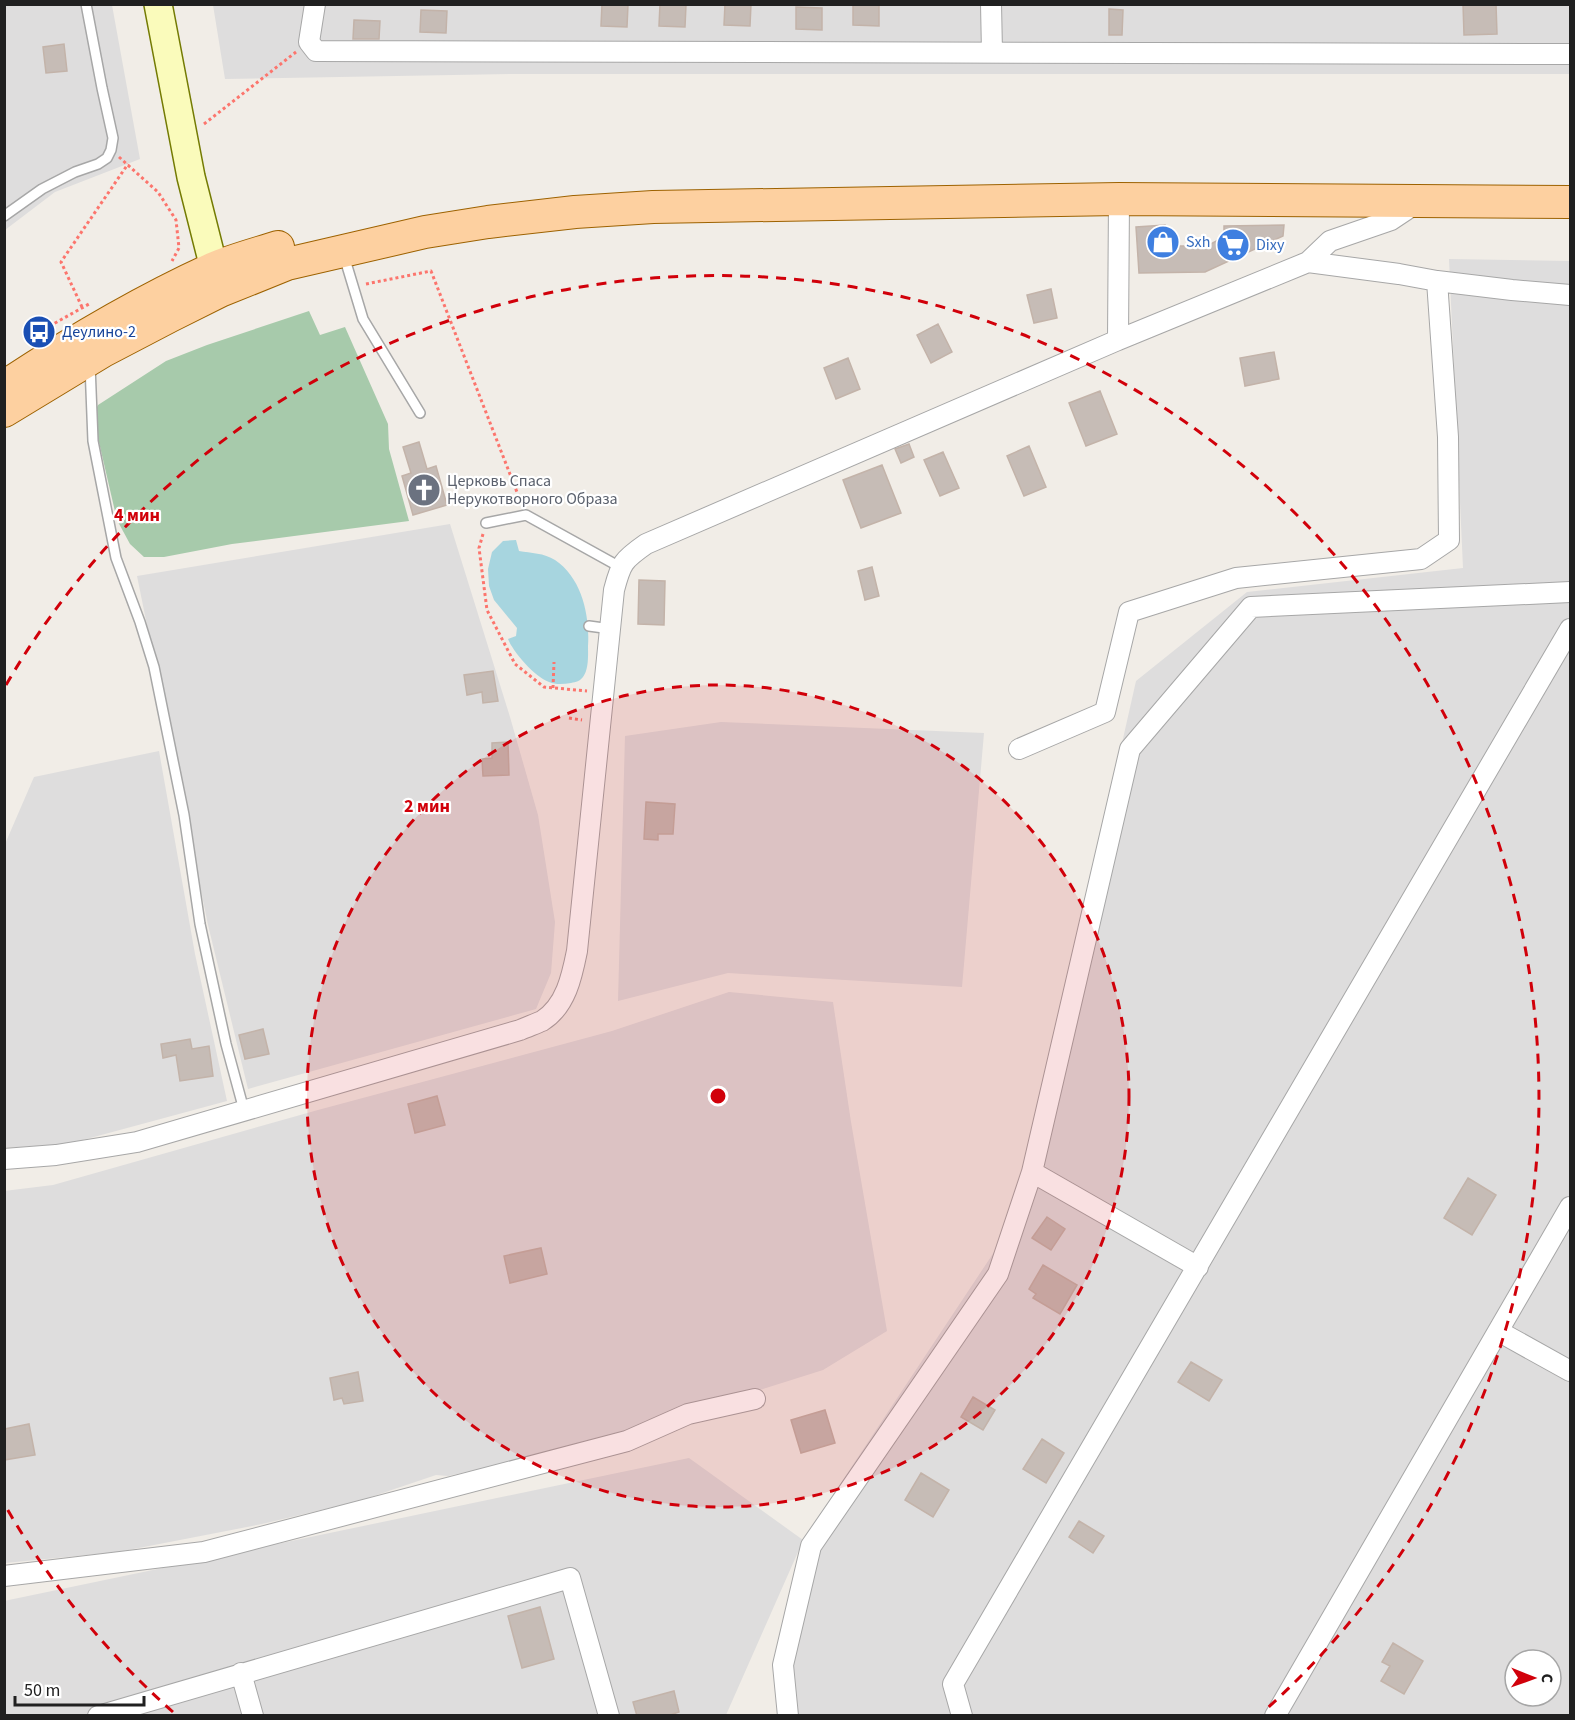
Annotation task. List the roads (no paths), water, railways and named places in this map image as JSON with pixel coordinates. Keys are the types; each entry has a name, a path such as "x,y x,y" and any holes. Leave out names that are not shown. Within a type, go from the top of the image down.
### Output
{"main road":[{"path":"4,387 57,352 217,280 291,242 433,211 524,199 679,189 1124,183 1420,193 1570,202"},
{"path":"4,411 217,280 425,232 488,222 575,212 653,207 1420,193 1570,186"}],"street":[{"path":"158,4 184,141 217,280"},
{"path":"315,4 309,42 316,51 1570,54"},
{"path":"991,4 992,52"},
{"path":"4,1159 56,1155 137,1142 520,1030 543,1020 559,1004 570,984 578,951 614,590 620,567 632,554 646,544 1118,340 1308,262 1330,241 1391,220 1420,193"},
{"path":"1118,340 1119,199"},
{"path":"1308,262 1437,281 1570,295"},
{"path":"1019,749 1105,712 1129,612 1236,578 1421,560 1449,540 1448,437 1437,281"},
{"path":"788,1716 783,1665 810,1546 998,1274 1032,1172 1130,749 1251,607 1570,592"},
{"path":"962,1716 953,1684 1570,629"},
{"path":"1032,1172 1198,1267"},
{"path":"1275,1716 1570,1207"},
{"path":"1498,1331 1570,1371"},
{"path":"4,1576 204,1552 627,1441 688,1414 755,1399"},
{"path":"98,1716 570,1578 609,1716"},
{"path":"240,1673 253,1716"}],"lane":[{"path":"4,216 42,189 75,172 98,164 107,158 111,150 113,138 86,4"},
{"path":"342,250 363,319 420,413"},
{"path":"89,360 92,383 93,441 116,558 154,667 184,815 200,924 226,1044 244,1110"},
{"path":"486,523 526,515 620,567"},
{"path":"589,626 610,628"}],"water":[{"path":"516,540 519,551 555,560 572,577 578,587 586,610 588,658 585,674 578,681 557,684 543,679 525,664 508,639 516,636 517,628 494,600 489,586 488,569 492,552 503,541"}],"place":[{"name":"Sxh","path":"1163,242"},
{"name":"Dixy","path":"1233,245"},
{"name":"Деулино-2","path":"39,332"},
{"name":"Церковь Спаса Нерукотворного Образа","path":"424,490"}]}
